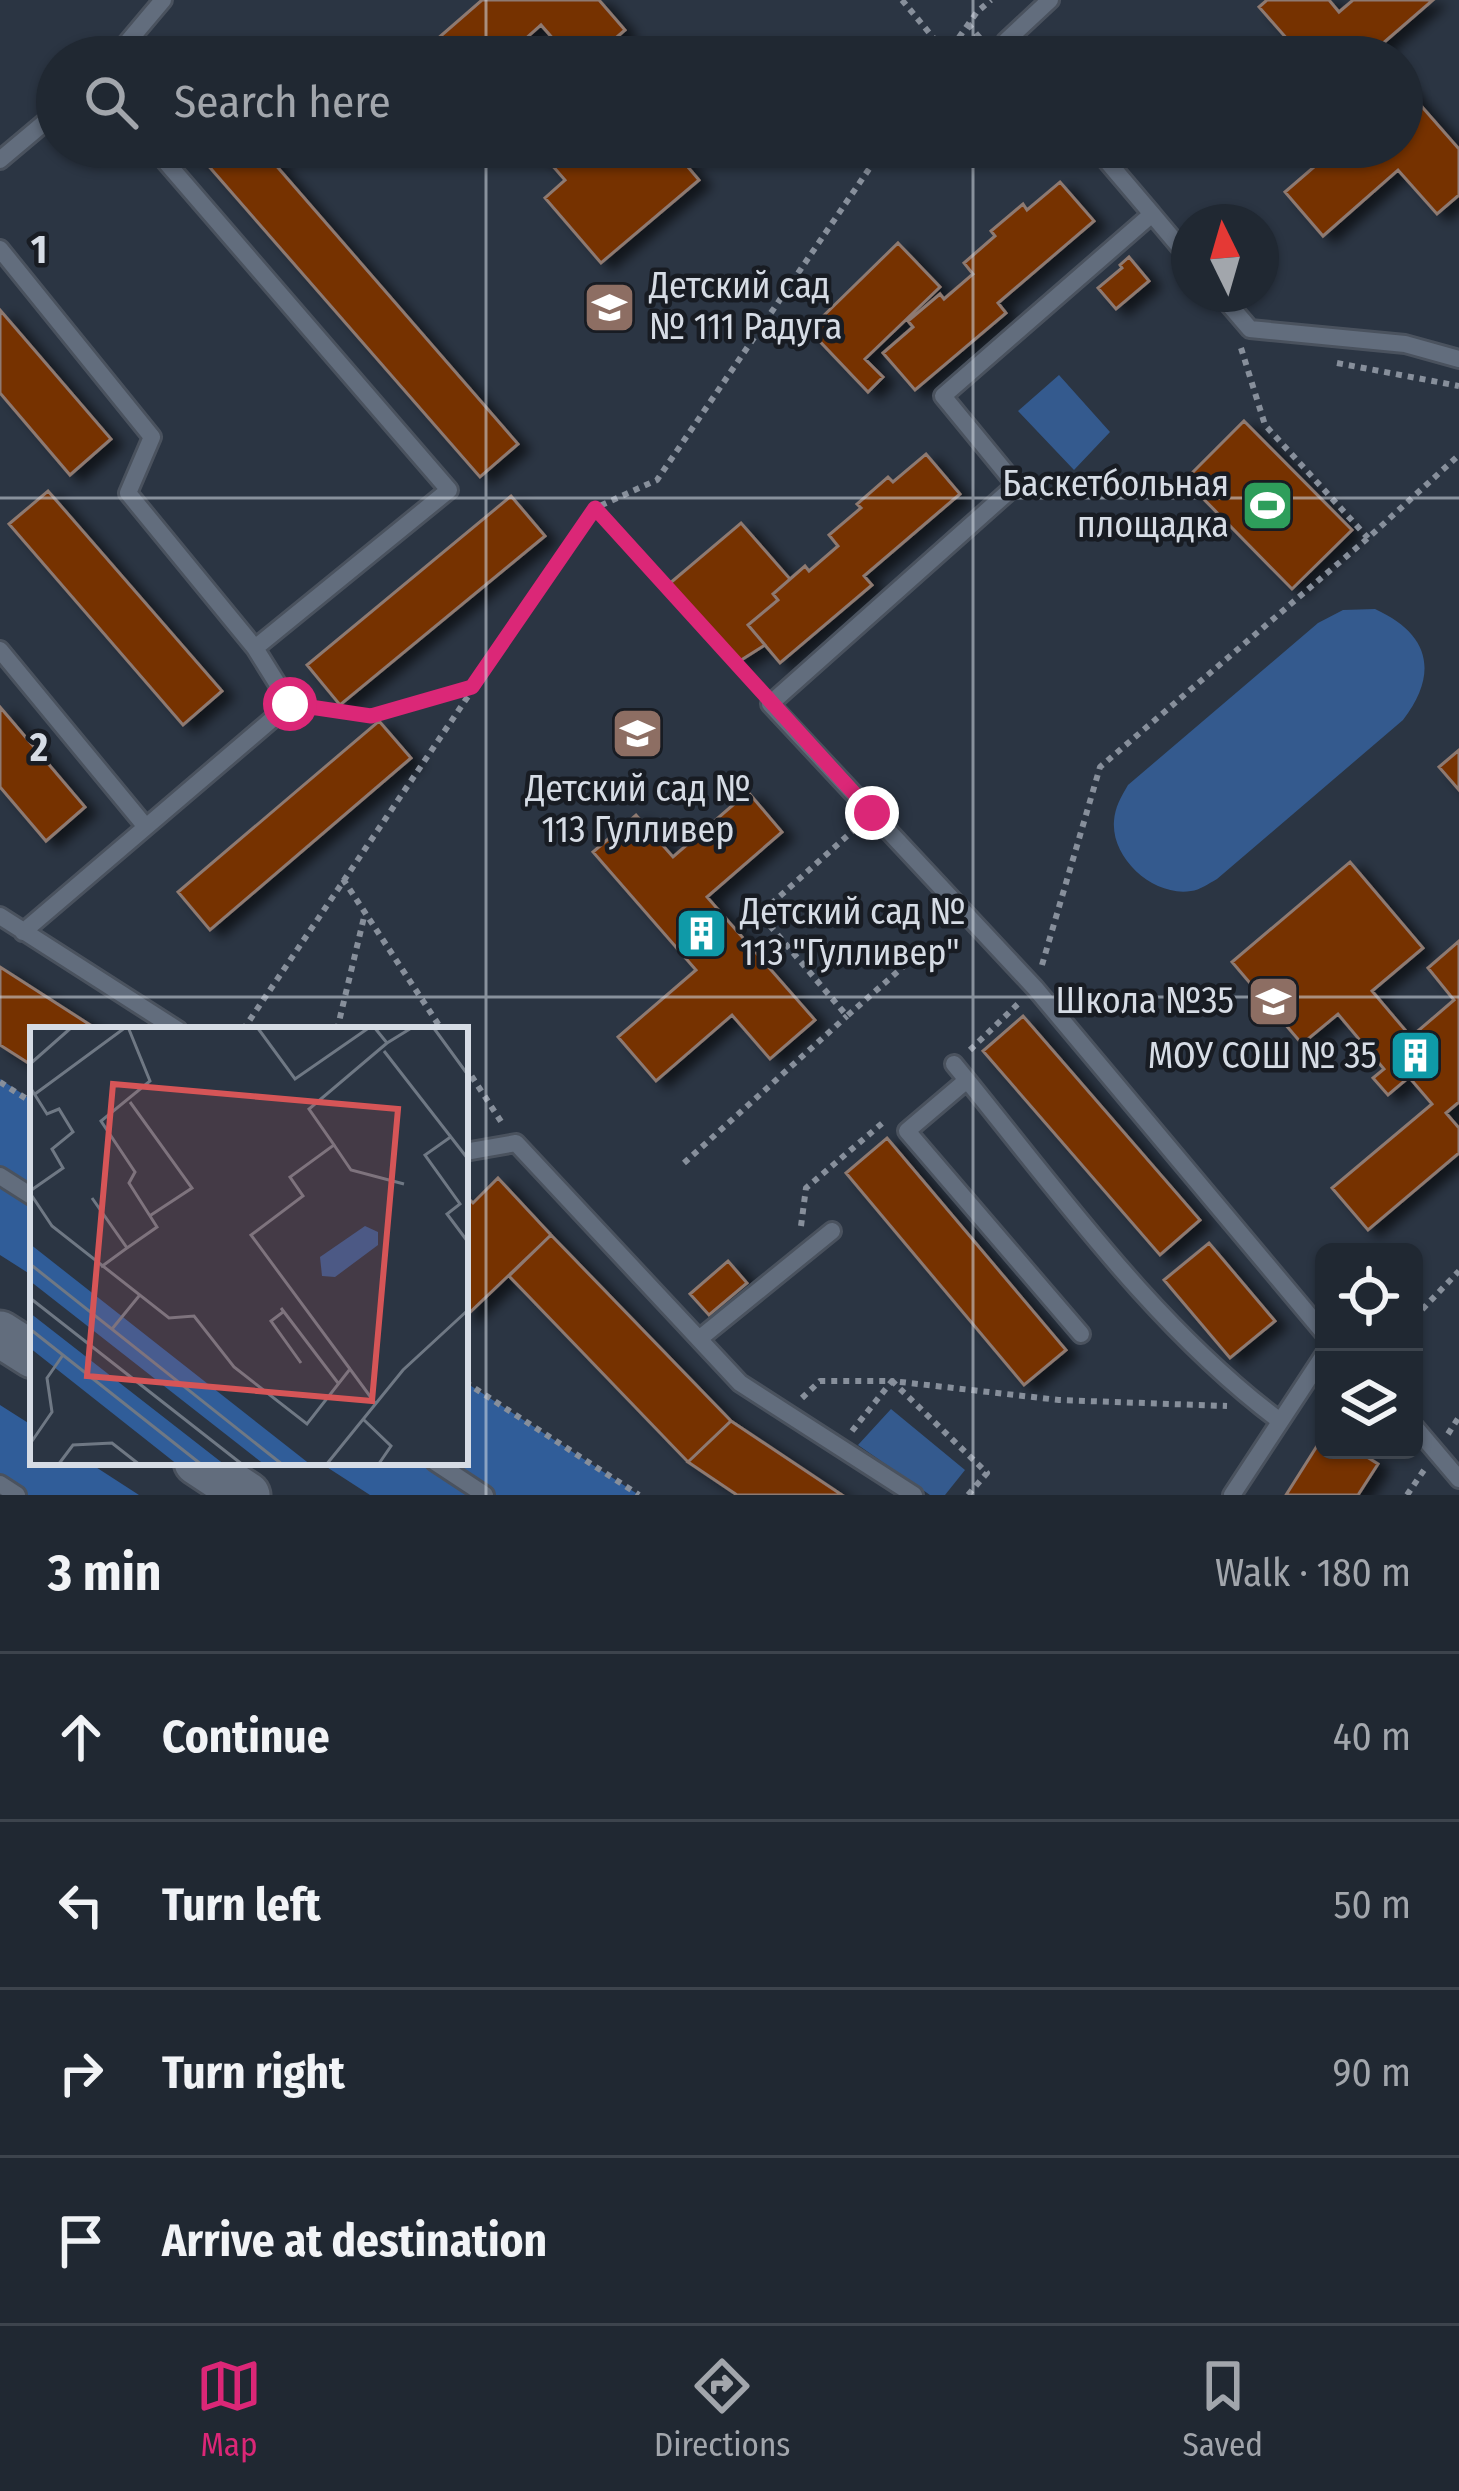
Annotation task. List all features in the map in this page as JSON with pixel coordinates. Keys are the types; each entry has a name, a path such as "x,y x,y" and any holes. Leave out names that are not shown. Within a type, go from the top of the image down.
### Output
{"street":[{"path":"0,1334 30,1353"},
{"path":"201,1465 247,1495"}],"lane":[{"path":"133,36 163,0"},
{"path":"1010,36 1050,0"},
{"path":"0,160 36,130"},
{"path":"171,168 449,490 255,648"},
{"path":"1113,168 1171,236"},
{"path":"1152,214 943,396 1016,485 770,704 1035,988 1315,1322"},
{"path":"0,250 152,437 128,493 255,648 290,704 23,932"},
{"path":"1235,312 1250,329 1405,344 1459,359"},
{"path":"0,650 146,827"},
{"path":"0,916 173,1027"},
{"path":"954,1064 1134,1283 1233,1386 1280,1421"},
{"path":"967,1080 907,1131 1081,1334"},
{"path":"468,1151 516,1143 740,1383 914,1495"},
{"path":"0,1176 30,1195"},
{"path":"699,1339 832,1231"},
{"path":"1232,1495 1315,1368"},
{"path":"1423,1435 1459,1479"},
{"path":"440,1465 485,1495"},
{"path":"0,1484 16,1495"}],"path":[{"path":"902,0 931,36"},
{"path":"960,36 991,0"},
{"path":"245,1027 595,508 657,480 870,168"},
{"path":"1240,345 1265,424 1369,538"},
{"path":"1035,988 1100,767 1369,538 1459,455"},
{"path":"595,508 770,704"},
{"path":"290,704 371,716 472,687"},
{"path":"847,1016 760,914 872,813"},
{"path":"343,879 440,1027"},
{"path":"338,1027 365,913"},
{"path":"684,1162 928,945"},
{"path":"468,1071 516,1143"},
{"path":"0,1082 30,1101"},
{"path":"806,1188 888,1118"},
{"path":"1423,1308 1459,1270"},
{"path":"787,1413 820,1382 892,1381 1060,1400 1261,1407"},
{"path":"839,1447 892,1381"},
{"path":"892,1381 987,1472 968,1495"},
{"path":"468,1384 639,1495"}],"shaded area":[{"path":"1059,375 1110,432 1074,470 1018,411"},
{"path":"1375,609 1408,630 1423,656 1422,686 1403,720 1207,885 1177,891 1150,882 1138,872 1115,835 1116,811 1128,785 1318,623 1343,610"},
{"path":"0,1079 30,1099 30,1274 0,1255"},
{"path":"468,1384 639,1495 370,1495 324,1465 468,1465"},
{"path":"0,1405 30,1424 30,1465 93,1465 139,1495 0,1495"},
{"path":"891,1409 965,1470 945,1495 930,1495 858,1445"}],"building":[{"path":"482,0 599,0 625,30 618,36 551,36 541,25 529,36 441,36"},
{"path":"1267,0 1329,0 1339,12 1353,0 1433,0 1391,36 1285,36 1259,7"},
{"path":"1423,108 1459,149 1459,195 1437,214 1398,170 1323,236 1285,192 1313,168 1423,168"},
{"path":"210,168 278,168 518,444 480,477"},
{"path":"555,168 689,168 699,180 601,263 545,198 565,180"},
{"path":"1060,182 1094,221 998,303 1006,313 915,390 883,353 913,327 908,321 973,274 964,263 995,236 991,231 1023,204 1027,210"},
{"path":"898,243 940,287 865,359 883,377 868,392 809,330"},
{"path":"1129,257 1149,281 1116,309 1098,288"},
{"path":"0,310 111,439 70,475 0,393"},
{"name":"Баскетбольная площадка","path":"1244,421 1352,530 1292,589 1185,480"},
{"path":"926,454 960,494 864,576 872,585 780,663 748,625 778,600 773,594 838,546 829,535 861,508 857,504 888,477 893,482"},
{"path":"48,491 222,691 183,725 9,524"},
{"path":"511,496 545,536 340,705 307,665"},
{"path":"741,523 790,579 773,594 778,600 748,625 765,645 738,662 669,584"},
{"path":"0,707 85,807 46,841 0,787"},
{"path":"379,721 411,758 210,930 178,892"},
{"path":"1459,750 1459,790 1439,767"},
{"name":"Детский сад № 113 \"Гулливер\"","path":"748,792 782,832 707,897 815,1020 770,1059 732,1015 656,1081 618,1037 696,970 593,852 636,815 673,857"},
{"name":"МОУ СОШ № 35","path":"1350,862 1423,948 1372,991 1411,1037 1454,1000 1428,968 1459,941 1459,1102 1446,1113 1459,1128 1459,1153 1368,1230 1332,1188 1432,1104 1409,1077 1388,1095 1373,1078 1384,1069 1338,1014 1302,1044 1232,962"},
{"path":"0,967 93,1027 30,1027 30,1064 0,1045"},
{"path":"1023,1016 1200,1220 1160,1255 983,1051"},
{"path":"887,1138 1066,1350 1024,1385 846,1173"},
{"path":"498,1178 551,1235 468,1314 468,1198 473,1203"},
{"path":"551,1235 731,1421 688,1462 509,1276"},
{"path":"1209,1243 1275,1321 1230,1358 1164,1280"},
{"path":"728,1261 747,1283 709,1315 690,1294"},
{"path":"731,1421 842,1495 737,1495 688,1462"},
{"path":"1315,1449 1315,1459 1370,1459 1378,1464 1358,1495 1286,1495"}],"place":[{"name":"Детский сад № 111 Радуга","path":"610,307"},
{"name":"Баскетбольная площадка","path":"1268,505"},
{"name":"Детский сад № 113 Гулливер","path":"638,733"},
{"name":"Детский сад № 113 \"Гулливер\"","path":"701,933"},
{"name":"Школа №35","path":"1273,1001"},
{"name":"МОУ СОШ № 35","path":"1416,1056"}],"route":[{"path":"290,704 371,716 472,687 595,508 872,813"}]}
